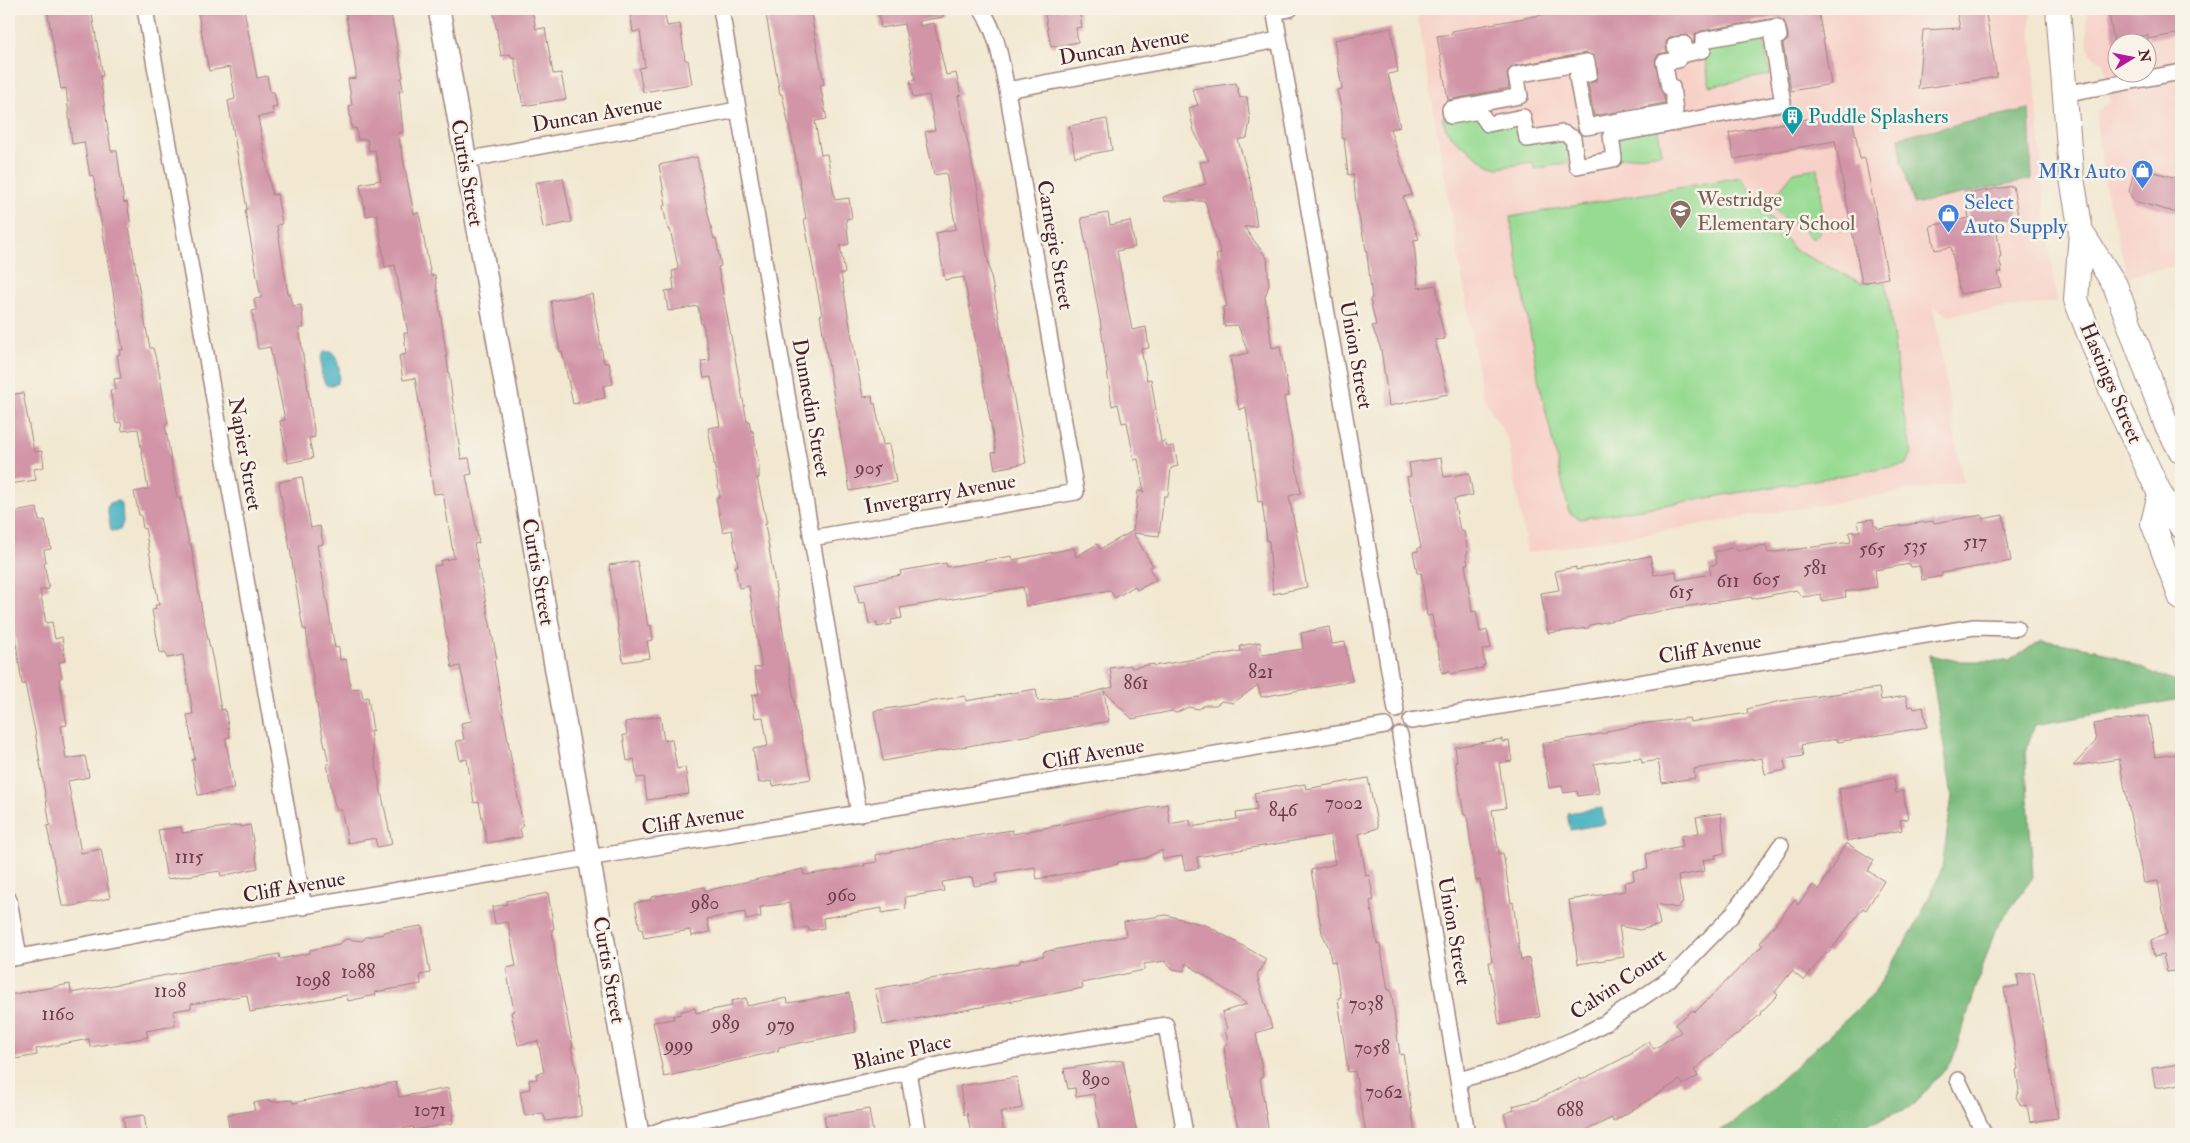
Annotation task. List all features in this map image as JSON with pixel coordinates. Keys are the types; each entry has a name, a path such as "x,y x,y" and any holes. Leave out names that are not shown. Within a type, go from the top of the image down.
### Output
{"main road":[{"name":"Hastings Street","path":"2058,9 2063,94 2071,172 2081,232 2076,300 2115,399 2160,494 2181,526"},
{"name":"Hastings Street","path":"2081,232 2115,285 2167,426 2181,451"},
{"path":"2160,494 2153,523 2181,598"}],"street":[{"name":"Napier Street","path":"145,9 304,907"},
{"name":"Curtis Street","path":"439,9 638,1134"},
{"name":"Dunnedin Street","path":"721,9 860,814"},
{"name":"Carnegie Street","path":"981,9 992,28 998,45 1007,90 1076,492"},
{"path":"1274,10 1290,9"},
{"name":"Union Street","path":"1274,10 1396,710"},
{"path":"1777,27 1779,36 1772,37 1783,103 1611,134 1614,159 1577,166 1573,138 1563,133 1528,139 1523,117 1488,124 1479,111 1451,116 1450,109 1520,96 1516,75 1587,62 1589,74 1576,77 1586,127 1676,111 1672,87 1669,87 1664,62 1678,60 1675,45 1684,44 1686,54 1703,50 1703,40 1777,27"},
{"name":"Duncan Avenue","path":"1007,90 1279,40"},
{"path":"2063,94 2181,72"},
{"name":"Duncan Avenue","path":"465,160 737,110"},
{"name":"Invergarry Avenue","path":"812,538 1076,492"},
{"name":"Cliff Avenue","path":"1411,721 1974,627 2017,628"},
{"path":"1396,710 1407,713 1411,721 1410,729 1400,735 1392,734 1385,726 1388,714 1396,710"},
{"name":"Cliff Avenue","path":"14,958 589,858 1385,726"},
{"name":"Union Street","path":"1400,735 1467,1134"},
{"name":"Calvin Court","path":"1458,1080 1512,1066 1575,1039 1605,1023 1671,978 1732,915 1781,845"},
{"path":"9,900 14,958"},
{"name":"Blaine Place","path":"651,1134 667,1128 973,1057 1166,1025 1185,1134"},
{"path":"908,1072 919,1134"},
{"path":"1958,1080 1984,1134"}],"shaded area":[{"name":"Westridge Elementary School","path":"1416,9 2030,9 2045,211 2057,302 1948,315 1933,306 1963,482 1527,553 1508,440 1482,395"},
{"path":"2086,9 2181,9 2181,265 2127,276 2106,190 2096,122 2097,111 2110,102 2104,63 2092,56 2088,48"}],"green space":[{"path":"1763,39 1770,75 1710,86 1703,50"},
{"path":"2029,109 2032,179 1914,204 1902,162 1899,137"},
{"path":"1479,111 1483,120 1523,117 1528,139 1563,133 1576,161 1535,169 1532,162 1498,168 1489,165 1455,140 1447,131 1442,118"},
{"path":"1657,126 1662,153 1614,159 1611,135"},
{"path":"1817,168 1821,191 1821,220 1820,234 1813,239 1799,226 1776,211 1775,200 1781,188 1794,172"},
{"path":"1741,177 1794,250 1862,283 1886,282 1903,411 1912,454 1905,465 1580,519 1569,512 1539,382 1510,217"},
{"path":"2042,640 2095,649 2175,682 2181,689 2181,699 2035,725 2025,752 2033,877 1995,930 1952,1061 1911,1107 1844,1134 1714,1134 1732,1124 1872,996 1918,921 1942,869 1952,796 1929,655 1958,661 2009,661"}],"water":[{"path":"324,352 332,352 336,359 339,368 337,384 327,386 323,379 321,359"},
{"path":"118,501 122,504 123,522 120,530 111,531 107,508 110,503"},
{"path":"1602,808 1605,824 1570,830 1567,813"}],"building":[{"path":"47,9 91,9 103,76 100,76 111,151 117,151 124,203 127,202 131,226 129,227 142,307 150,348 153,348 159,371 177,498 180,498 189,544 191,544 221,710 225,709 230,737 225,738 234,789 198,795 192,760 195,759 187,715 193,714 183,655 167,658 166,652 160,653 152,610 156,609 155,605 159,605 145,528 143,529 134,492 148,489 138,429 122,431 121,422 116,423 110,390 116,389 114,379 121,378 117,355 120,354 119,350 123,350 93,175 90,176 84,142 72,144 66,88 61,89"},
{"path":"197,9 244,9 257,78 267,76 270,92 274,92 277,107 272,108 274,114 258,117 272,195 277,194 282,224 277,225 288,294 290,294 292,306 301,305 304,328 299,328 315,437 309,438 313,458 288,463 280,421 285,420 270,347 258,349 252,311 256,310 254,299 261,298 228,101 235,99 230,67 209,71"},
{"path":"345,9 390,9 403,77 401,78 403,90 399,91 403,132 398,133 414,214 419,213 431,276 435,275 461,459 469,458 472,474 466,475 479,543 474,544 497,659 494,660 523,827 520,828 522,837 487,843 479,802 474,803 467,759 460,760 456,741 464,740 461,723 472,721 460,666 452,668 434,566 441,565 440,561 454,558 443,493 434,494 415,378 403,380 399,356 406,354 404,333 408,333 395,265 385,267 377,214 366,216 360,184 381,180 375,150 369,151 367,139 358,140 356,128 352,129 349,106 352,105 348,79 356,78 356,73"},
{"path":"493,9 532,9 536,29 545,28 553,74 561,73 566,99 523,106 514,57 511,57 510,54 501,56"},
{"path":"664,9 667,26 680,24 685,60 688,60 692,84 643,92 639,68 645,67 640,31 633,32 630,12"},
{"path":"765,9 810,9 824,84 820,85 827,119 815,121 821,155 827,154 835,200 849,198 852,218 846,219 849,244 840,246 845,273 841,274 856,361 863,397 872,396 883,445 889,444 896,482 850,491 794,149 782,94 780,94"},
{"path":"878,9 942,9 943,17 919,21 920,26 934,23 946,75 956,73 961,95 958,96 978,191 986,250 1026,463 995,469 992,453 996,452 964,277 945,280 936,233 956,229 946,173 934,175 925,132 935,130 929,95 913,98 910,81 915,80 904,24 881,28"},
{"path":"1044,9 1079,9 1082,27 1076,28 1078,42 1051,47"},
{"path":"1574,9 1818,9 1831,84 1791,91 1783,44 1788,40 1788,34 1784,21 1775,18 1701,31 1695,35 1693,43 1687,35 1670,37 1666,42 1667,52 1659,54 1655,59 1665,103 1594,116 1588,84 1596,81 1598,72 1594,56 1586,53 1514,66 1507,72 1509,88 1448,100 1437,36 1452,34 1452,31"},
{"path":"1956,9 1985,9 1997,77 1918,89 1923,30 1960,28"},
{"path":"2108,9 2181,9 2181,33 2158,37 2158,32 2112,32"},
{"path":"1391,28 1398,72 1388,74 1400,127 1390,129 1412,195 1403,197 1419,239 1414,240 1418,288 1436,285 1440,309 1438,310 1445,339 1435,340 1448,394 1389,406 1381,349 1372,326 1376,325 1370,299 1372,298 1367,254 1356,203 1353,174 1348,175 1344,138 1342,139 1342,112 1337,90 1342,89 1334,40"},
{"path":"1236,83 1240,98 1247,97 1250,121 1247,138 1238,140 1251,185 1257,226 1244,227 1267,258 1269,285 1265,297 1272,348 1280,346 1289,396 1284,397 1301,493 1289,496 1307,587 1273,594 1269,541 1267,541 1262,501 1258,502 1246,407 1239,410 1230,357 1248,353 1238,325 1224,326 1223,307 1227,306 1216,255 1221,254 1205,201 1164,201 1163,197 1206,184 1200,162 1209,161 1194,131 1189,108 1198,105 1192,89"},
{"path":"1851,111 1860,159 1865,158 1888,278 1862,283 1835,141 1734,159 1729,133"},
{"path":"1107,119 1112,150 1075,157 1069,126"},
{"path":"697,157 714,239 716,238 721,266 718,267 747,421 749,421 751,431 753,431 759,467 759,478 757,478 767,524 765,524 797,717 811,779 773,786 772,781 759,783 753,749 768,746 763,717 755,718 752,695 759,694 754,668 761,667 761,663 749,586 739,588 735,566 738,566 732,530 723,532 716,498 720,497 708,428 720,426 711,377 704,378 701,361 710,360 703,324 701,324 698,306 668,311 665,291 674,290 672,271 677,270 678,266 663,206 666,205 659,165"},
{"path":"2135,167 2181,179 2181,214 2134,201 2129,192"},
{"path":"563,178 572,222 543,228 535,183"},
{"path":"2013,186 2018,216 1995,220 2001,257 1999,257 2002,272 1998,272 2001,287 1960,294 1951,247 1935,250 1930,226 1969,218 1965,194"},
{"path":"1108,213 1110,225 1130,221 1135,247 1117,251 1132,330 1146,327 1149,348 1141,349 1147,380 1151,379 1161,442 1165,441 1167,447 1174,446 1178,466 1171,468 1168,496 1164,496 1159,536 1133,533 1153,566 1149,568 1156,580 1137,590 1135,586 1115,598 1110,590 1026,606 1023,587 900,608 902,618 891,620 892,624 877,627 877,623 869,624 865,602 859,603 855,584 901,575 900,571 946,563 947,567 1012,556 1013,560 1074,548 1076,557 1097,544 1100,549 1133,531 1138,491 1144,492 1138,459 1134,460 1127,422 1122,423 1118,404 1112,406 1100,320 1081,218"},
{"path":"592,294 604,363 609,363 613,384 603,386 605,398 573,404 562,351 560,352 551,301"},
{"path":"23,393 34,452 42,451 44,467 34,469 36,480 9,484 9,395"},
{"path":"1441,458 1444,477 1469,473 1473,495 1454,499 1460,530 1464,531 1468,553 1466,554 1468,564 1465,564 1472,612 1476,611 1480,632 1487,630 1491,648 1482,650 1485,665 1482,666 1483,668 1450,674 1449,671 1442,673 1432,615 1427,616 1421,573 1417,573 1413,552 1418,551 1418,548 1421,547 1407,477 1411,476 1409,463"},
{"path":"302,477 311,528 320,526 323,544 317,545 335,648 339,647 340,660 346,659 351,689 361,688 363,698 368,697 373,731 370,731 375,762 392,844 377,847 375,838 348,843 341,809 337,810 334,802 327,764 329,764 319,719 306,629 303,629 279,482"},
{"path":"37,508 39,521 45,520 51,549 44,550 46,562 44,563 49,589 40,590 46,623 52,622 55,639 62,637 65,661 59,662 62,678 59,678 67,725 61,726 66,759 85,756 89,777 68,781 81,853 101,849 110,898 73,906 62,906 47,826 50,825 35,731 25,684 22,684 9,595 9,513"},
{"path":"1982,515 1983,519 2003,515 2011,561 1942,573 1942,576 1922,580 1920,566 1911,567 1910,564 1875,570 1877,587 1845,592 1846,597 1822,601 1821,594 1803,597 1796,590 1752,599 1751,597 1676,608 1590,625 1588,628 1548,633 1541,593 1559,590 1555,571 1576,567 1576,570 1650,556 1654,575 1676,571 1677,580 1711,574 1709,566 1717,564 1714,552 1736,547 1737,551 1766,545 1768,553 1851,542 1849,532 1860,531 1858,521 1873,519 1874,526 1877,526 1878,529 1933,521 1934,523"},
{"path":"637,561 648,626 651,625 653,640 647,641 650,658 623,662 609,565"},
{"path":"1329,627 1332,644 1345,642 1352,681 1261,697 1258,685 1233,703 1222,701 1216,705 1205,705 1199,709 1188,707 1176,713 1172,711 1132,719 1104,691 1109,721 883,761 874,711 965,696 966,701 1036,689 1038,701 1078,696 1113,687 1110,668 1131,665 1131,668 1154,664 1154,666 1241,651 1240,646 1260,642 1262,655 1303,649 1301,633"},
{"path":"1879,688 1881,700 1906,696 1908,707 1913,706 1914,709 1923,707 1927,727 1838,742 1837,739 1801,745 1803,756 1784,759 1786,770 1765,774 1762,758 1694,769 1695,778 1662,783 1658,760 1642,763 1641,758 1594,764 1599,793 1578,796 1577,791 1564,793 1562,786 1549,788 1542,743 1607,733 1607,731 1648,723 1689,718 1690,722 1748,713 1747,709 1781,701"},
{"path":"660,716 664,741 672,739 677,769 685,767 689,794 647,800 644,777 637,778 634,759 627,761 623,735 627,735 625,722"},
{"path":"2148,716 2155,757 2176,754 2181,786 2181,970 2167,972 2163,955 2154,957 2151,940 2167,934 2158,881 2144,883 2119,759 2073,766 2096,741 2093,724"},
{"path":"1502,739 1502,742 1509,741 1512,761 1499,763 1506,808 1492,810 1499,854 1503,853 1511,903 1513,902 1521,960 1529,958 1540,1017 1499,1024 1489,962 1492,962 1480,880 1476,881 1467,815 1464,815 1455,761 1457,761 1455,747"},
{"path":"1368,778 1378,828 1359,834 1366,876 1369,875 1374,900 1370,901 1377,944 1380,944 1388,990 1391,990 1400,1055 1403,1054 1415,1134 1366,1134 1355,1071 1348,1072 1338,998 1341,997 1335,961 1331,962 1329,948 1322,933 1311,870 1335,864 1330,835 1197,857 1199,868 1185,870 1182,856 1163,859 1162,850 1145,858 1037,879 1035,867 996,873 997,882 974,886 972,877 942,882 944,891 905,897 906,909 882,913 882,908 823,918 824,928 809,931 808,927 796,929 790,903 760,907 761,917 746,920 745,912 707,919 710,932 691,936 690,930 644,938 642,929 640,929 635,903 651,900 651,897 704,887 705,891 803,869 804,875 865,866 864,864 877,862 876,855 943,841 1012,830 1013,834 1167,804 1170,824 1190,820 1191,827 1203,825 1237,819 1236,813 1257,810 1254,793 1305,784 1306,789"},
{"path":"1894,778 1896,793 1903,791 1908,819 1900,820 1902,830 1847,841 1839,789"},
{"path":"1721,813 1725,853 1715,855 1716,858 1703,860 1705,871 1678,876 1683,903 1677,908 1656,904 1660,925 1639,930 1619,926 1624,957 1578,964 1569,900 1625,891 1624,883 1634,880 1633,871 1648,869 1646,854 1682,847 1681,836 1699,833 1696,817"},
{"path":"241,825 241,827 250,825 258,868 221,876 220,871 167,879 158,830 181,827 182,833"},
{"path":"1846,843 1874,860 1868,871 1884,881 1866,910 1863,908 1828,954 1826,952 1804,981 1792,971 1775,992 1778,995 1761,1014 1694,1070 1698,1076 1683,1085 1680,1080 1613,1122 1612,1118 1578,1134 1510,1134 1504,1114 1514,1110 1513,1106 1539,1099 1580,1078 1581,1080 1633,1053 1649,1041 1654,1049 1681,1032 1675,1024 1693,1010 1695,1012 1763,945 1760,943 1795,899 1798,905 1813,885 1819,890"},
{"path":"548,893 554,929 552,929 556,962 578,1077 581,1116 546,1121 543,1113 525,1116 520,1091 530,1089 529,1080 537,1079 536,1074 544,1072 538,1041 518,1045 511,1012 514,1011 506,968 516,966 508,922 495,924 492,907 507,904 506,901"},
{"path":"1166,915 1208,926 1266,959 1257,975 1272,1028 1256,1033 1263,1077 1260,1077 1269,1134 1240,1134 1232,1104 1224,1047 1228,1041 1225,1030 1227,1029 1222,1012 1247,1004 1186,963 1184,971 1173,969 1165,961 1144,964 1144,970 1082,983 1083,988 883,1025 875,989 1020,963 1020,960 1044,956 1043,952 1126,936 1124,922"},
{"path":"422,926 430,973 420,975 421,984 375,992 376,995 348,1001 347,995 250,1012 247,995 191,1004 191,1008 174,1011 175,1026 146,1031 148,1037 90,1047 89,1039 36,1049 37,1055 15,1059 9,1032 9,995 70,984 71,993 279,954 280,959 310,953 310,950 339,944 346,939 362,941 366,937 384,934 383,932"},
{"path":"2034,972 2058,1118 2030,1122 2027,1105 2021,1106 2016,1097 2019,1090 2016,1070 2018,1069 2004,988 2019,986 2017,975"},
{"path":"849,993 856,1032 779,1047 778,1051 664,1077 653,1022 674,1019 673,1016 681,1014 681,1011 695,1008 696,1013 732,1006 731,1001 746,998 747,1006 787,998 788,1003"},
{"path":"1123,1060 1137,1134 1100,1134 1094,1094 1076,1097 1075,1088 1068,1089 1064,1069"},
{"path":"2181,1064 2181,1084 2155,1088 2152,1068"},
{"path":"1017,1077 1022,1108 1000,1112 1004,1134 971,1134 967,1113 964,1115 960,1086"},
{"path":"396,1082 399,1097 449,1088 454,1118 452,1118 453,1123 414,1130 413,1127 371,1134 230,1134 227,1115 255,1110 253,1103 271,1100 272,1102 292,1100 293,1103"},
{"path":"869,1109 873,1134 827,1134 824,1116"},
{"path":"144,1115 147,1134 126,1134 123,1118"}],"place":[{"name":"Puddle Splashers","path":"1792,135"},
{"name":"MR1 Auto","path":"2142,190"},
{"name":"Westridge Elementary School","path":"1681,230"},
{"name":"Select Auto Supply","path":"1948,233"}]}
